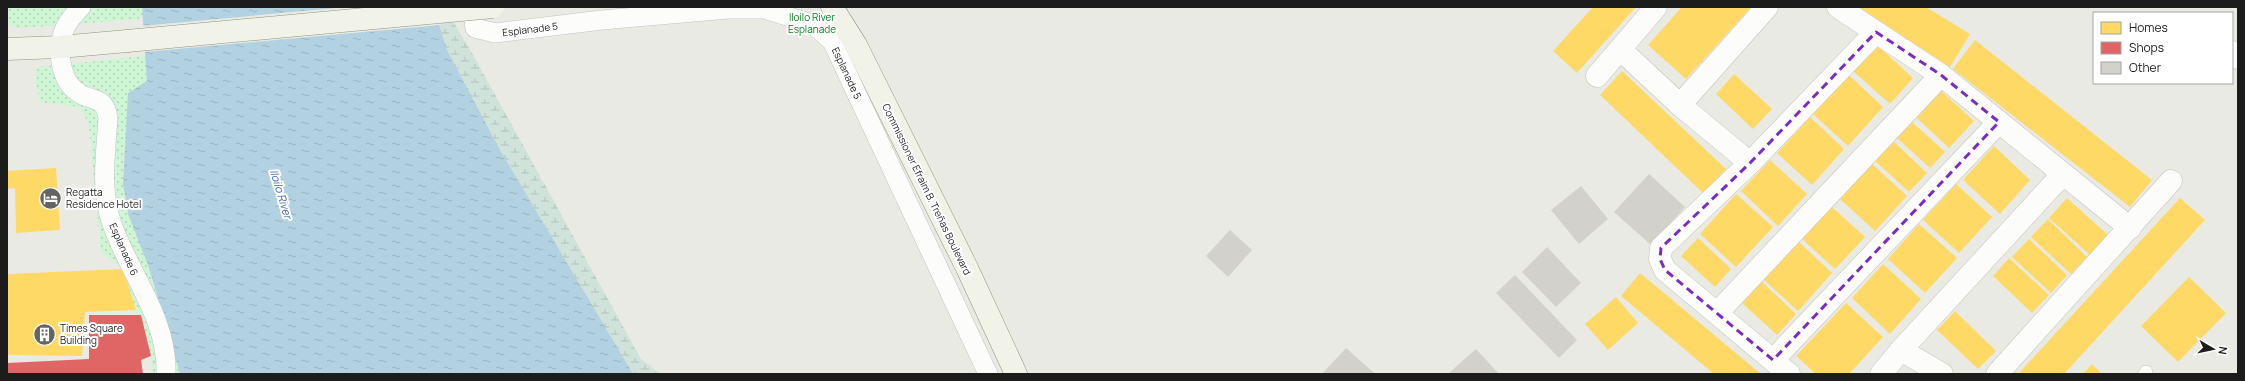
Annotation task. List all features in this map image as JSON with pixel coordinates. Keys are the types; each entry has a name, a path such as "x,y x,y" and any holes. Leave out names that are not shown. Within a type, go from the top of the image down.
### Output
{"main road":[{"path":"7,49 60,47 494,7"},
{"name":"Commissioner Efraim B. Treñas Boulevard","path":"832,7 856,45 967,268 1016,374"}],"street":[{"path":"60,47 65,27 71,17 82,7"},
{"name":"Esplanade 5","path":"472,7 475,28 494,33 602,20 728,9 764,9 812,24 832,41 988,374"},
{"path":"1597,76 1621,50 1656,7"},
{"path":"1680,105 1767,7"},
{"path":"1838,7 1941,75 2062,175 2130,228"},
{"path":"1876,32 1750,163 1661,248 1660,259 1665,270 1718,312 1781,367 1998,122"},
{"name":"Esplanade 6","path":"60,47 64,72 68,83 77,92 97,100 107,110 108,118 105,175 110,219 123,252 146,295 158,325 166,352 166,374"},
{"path":"1621,50 1680,105 1750,163"},
{"path":"1718,312 1941,75"},
{"path":"1881,374 1901,350 2062,175"},
{"path":"1997,374 2130,228 2171,180"},
{"path":"1901,350 1942,374"}],"highlighted area":[{"path":"1876,32 1941,75 1999,122 1773,360 1665,270 1660,259 1661,248 1750,163"}],"green space":[{"path":"7,7 142,7 143,15 139,19 18,28 7,24"},
{"path":"391,7 444,7 471,51 641,359 661,374 551,374"},
{"path":"146,56 147,81 128,93 123,184 128,214 149,268 180,374 153,374 151,356 141,315 136,310 123,269 101,252 89,125 80,107 40,102 36,82 37,67"}],"water":[{"name":"Iloilo River","path":"142,7 436,7 439,25 447,50 500,150 633,374 180,374 149,268 128,214 123,184 128,93 147,81"}],"pier":[{"path":"347,7 438,7 441,25 144,52 142,26"}],"building: Homes":[{"path":"1593,7 1636,7 1577,73 1553,51"},
{"path":"1682,7 1751,7 1686,79 1648,45"},
{"path":"1853,7 1926,7 1970,34 1950,67"},
{"path":"1975,40 2152,180 2130,207 1953,69"},
{"path":"1877,45 1913,78 1890,104 1853,71"},
{"path":"1622,71 1726,169 1703,193 1600,95"},
{"path":"1734,74 1772,109 1753,129 1716,94"},
{"path":"1849,75 1883,107 1848,146 1813,114"},
{"path":"1941,91 1974,121 1949,148 1917,118"},
{"path":"1810,117 1844,149 1812,185 1777,153"},
{"path":"1911,121 1945,152 1930,168 1896,137"},
{"path":"1892,140 1927,173 1909,192 1874,160"},
{"path":"1994,146 2030,180 2000,214 1963,180"},
{"path":"1770,160 1807,194 1778,226 1741,191"},
{"path":"1871,163 1907,196 1875,231 1839,198"},
{"path":"56,168 60,230 16,233 15,188 7,189 7,171"},
{"path":"1956,184 1992,217 1959,253 1923,220"},
{"path":"1736,194 1773,227 1736,267 1700,234"},
{"path":"2067,198 2108,235 2090,255 2049,218"},
{"path":"2180,198 2205,220 2064,374 2022,374 2020,372"},
{"path":"1831,206 1865,237 1835,269 1801,238"},
{"path":"2048,219 2087,257 2071,274 2031,237"},
{"path":"1919,224 1957,258 1925,293 1888,259"},
{"path":"1698,238 1731,269 1715,287 1681,256"},
{"path":"2029,239 2067,275 2051,293 2012,257"},
{"path":"1798,241 1832,273 1798,311 1763,279"},
{"path":"2009,258 2049,295 2032,313 1993,276"},
{"path":"1883,264 1921,299 1890,334 1852,298"},
{"name":"Times Square Building","path":"123,269 136,310 85,312 82,356 7,355 7,274"},
{"path":"1640,273 1761,374 1714,374 1621,296"},
{"path":"2189,277 2226,313 2178,362 2141,326"},
{"path":"1761,281 1796,314 1777,335 1741,302"},
{"path":"1616,297 1638,323 1608,350 1585,324"},
{"path":"1846,303 1883,337 1849,374 1816,374 1796,356"},
{"path":"1955,311 1996,351 1978,369 1937,330"},
{"path":"2092,364 2102,374 2083,374"}],"building: Shops":[{"path":"89,315 141,315 151,356 141,360 143,374 7,374 7,363 89,359"}],"building: Other":[{"path":"1649,174 1685,207 1651,245 1614,212"},
{"path":"1581,186 1608,219 1579,244 1551,210"},
{"path":"1230,230 1252,250 1228,277 1206,256"},
{"path":"1547,247 1581,283 1556,307 1522,272"},
{"path":"1515,275 1577,340 1559,358 1496,293"},
{"path":"1346,348 1375,374 1322,374"},
{"path":"1476,349 1499,374 1449,373"}],"place":[{"name":"Regatta Residence Hotel","path":"50,198"},
{"name":"Times Square Building","path":"45,334"}],"park label":[{"name":"Iloilo River Esplanade","path":"812,22"}]}
